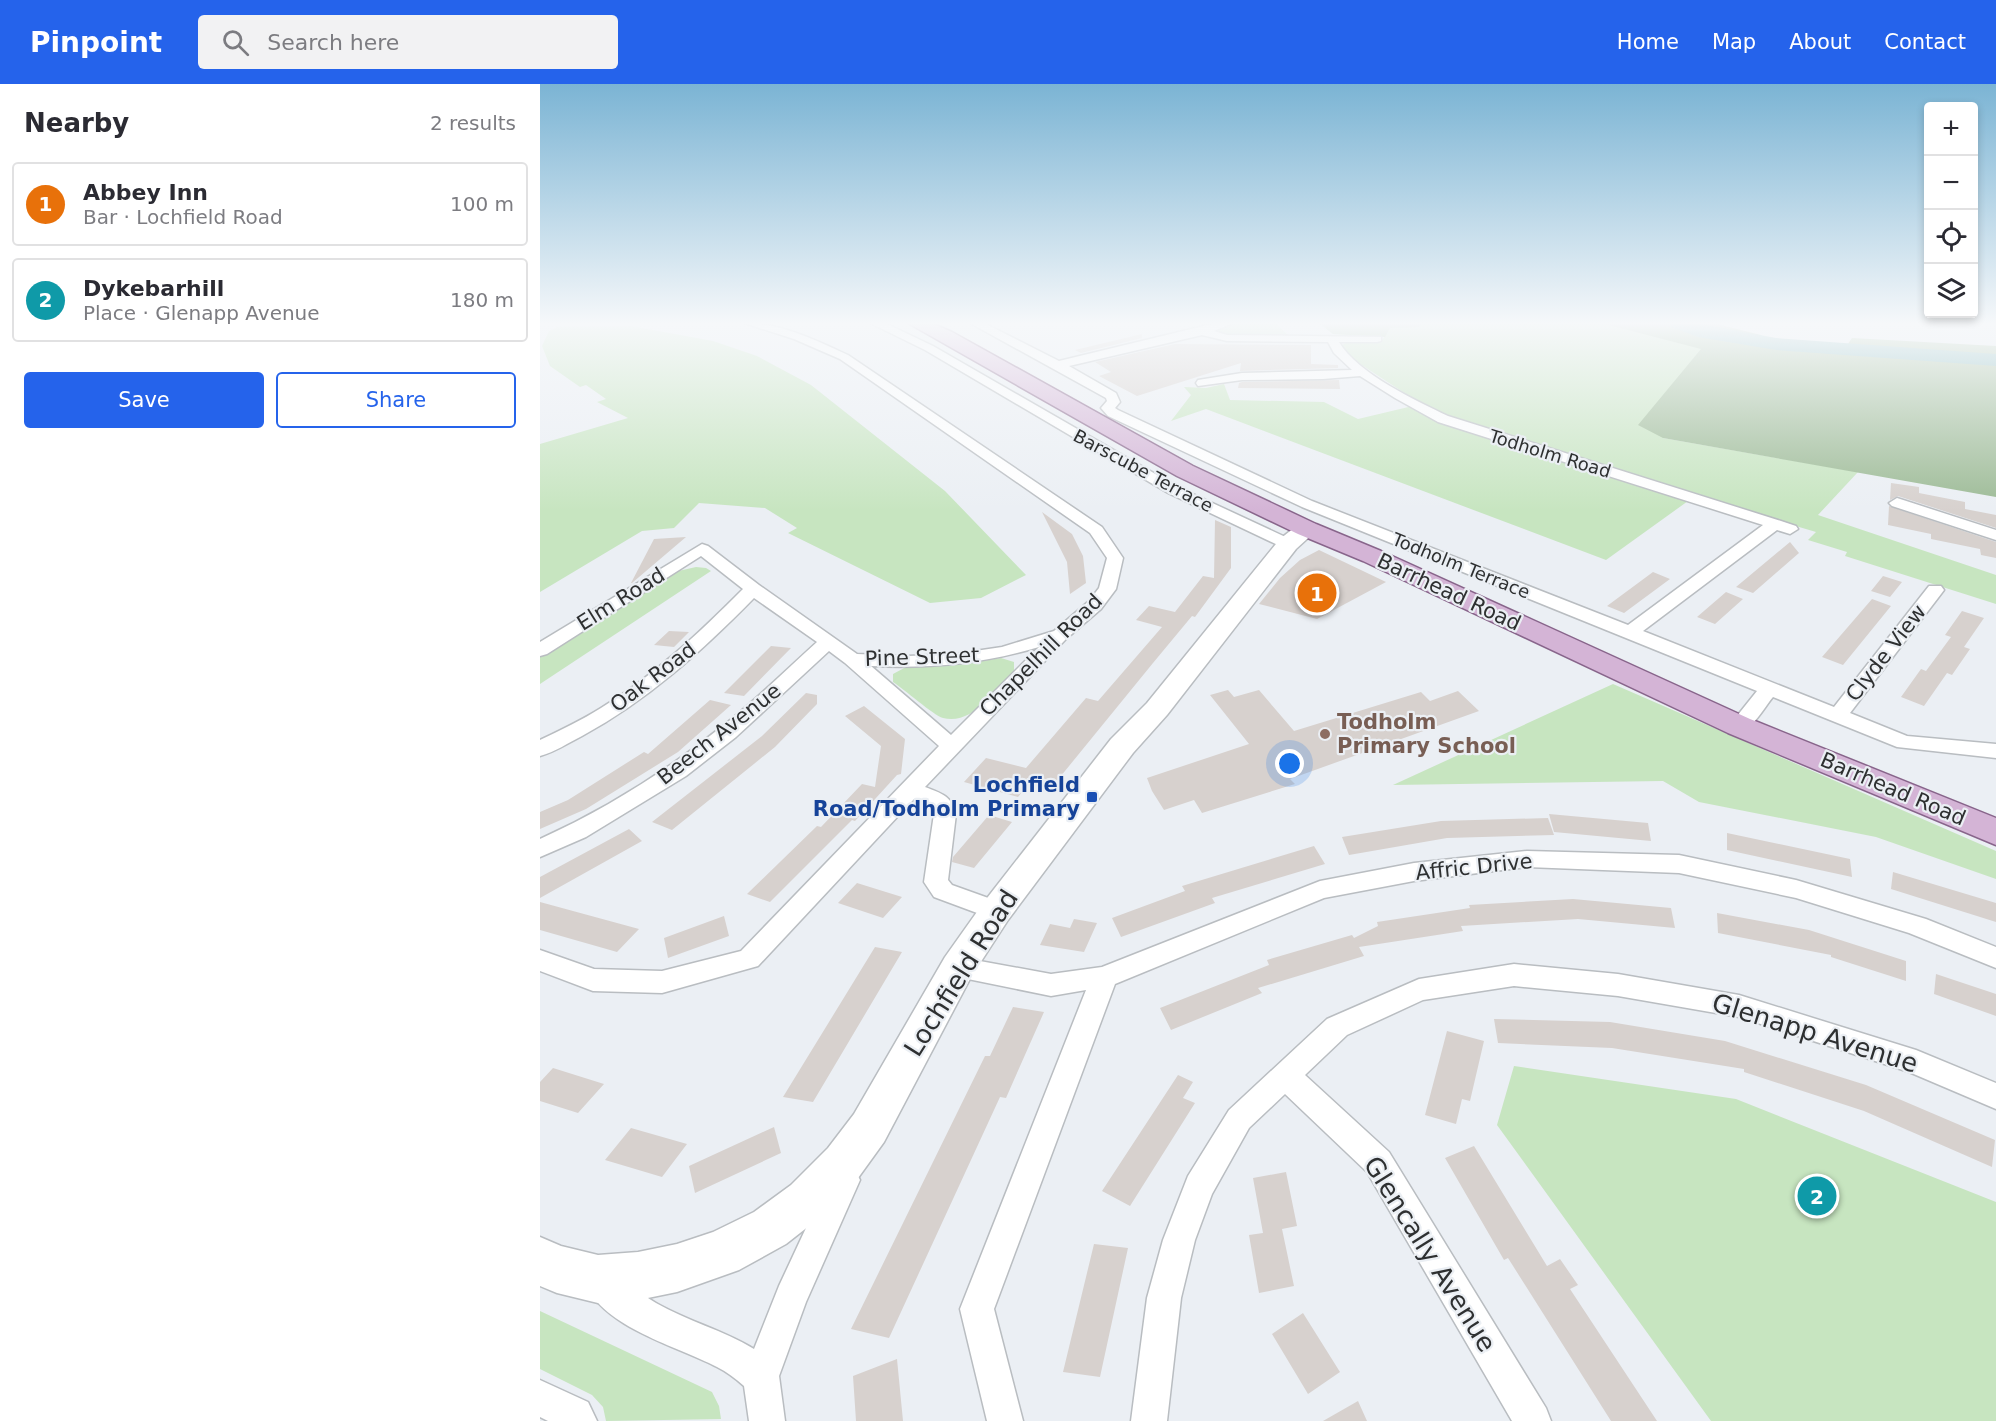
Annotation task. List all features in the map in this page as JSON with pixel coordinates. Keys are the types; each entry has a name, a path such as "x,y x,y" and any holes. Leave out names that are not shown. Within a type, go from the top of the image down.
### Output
{"main road":[{"name":"Barrhead Road","path":"1033,385 1298,537 1372,556 1739,726 1996,832"}],"street":[{"name":"Chapelhill Road","path":"540,960 593,980 662,982 749,959 909,789 1060,635 1095,604 1107,588 1115,558 1096,530 885,385"},
{"name":"Barscube Terrace","path":"993,385 1173,490 1298,537"},
{"name":"Todholm Terrace","path":"1094,385 1112,396 1114,402 1107,408 1113,413 1179,446 1307,504 1904,742 1996,751"},
{"name":"Todholm Road","path":"1385,385 1428,412 1458,425 1782,527 1629,633"},
{"path":"1897,503 1996,536"},
{"name":"Lochfield Road","path":"540,1261 557,1269 598,1279 638,1276 677,1268 722,1253 770,1228 807,1200 843,1163 868,1128 958,968 996,910 1122,746 1157,709 1298,537"},
{"name":"Pine Street","path":"702,549 827,644 852,659 951,746"},
{"name":"Elm Road","path":"540,650 702,549"},
{"name":"Oak Road","path":"540,749 609,712 661,675 693,649 753,589"},
{"name":"Clyde View","path":"1837,716 1935,590"},
{"name":"Pine Street","path":"852,659 908,662 955,660 1004,652 1060,635"},
{"name":"Beech Avenue","path":"540,849 578,831 678,771 729,732 827,644"},
{"path":"1739,726 1769,689"},
{"path":"909,789 935,799 943,805 945,814 936,882 943,891 996,910"},
{"name":"Affric Drive","path":"958,968 1051,985 1104,977 1320,890 1414,872 1527,859 1607,860 1689,866 1796,889 1917,926 1996,958"},
{"name":"Glenapp Avenue","path":"1149,1421 1164,1298 1179,1240 1199,1187 1239,1119 1337,1027 1419,990 1514,975 1618,985 1739,1006 1916,1062 1996,1096"},
{"path":"1005,1421 977,1309 1104,977"},
{"name":"Glencally Avenue","path":"1285,1075 1378,1162 1533,1421"},
{"path":"767,1421 760,1376 790,1298 868,1128"},
{"path":"598,1279 610,1292 651,1318 733,1357 760,1376"},
{"path":"540,1398 574,1415 579,1421"}],"green space":[{"path":"587,385 811,385 945,491 1026,575 981,598 930,603 788,533 797,528 765,508 699,503 674,528 642,531 540,592 540,444 628,418 597,402 606,399"},
{"path":"1225,385 1230,400 1324,402 1358,419 1421,404 1393,385 1774,385 1663,438 1858,472 1818,515 1996,575 1996,604 1845,556 1847,552 1808,540 1816,532 1695,496 1606,560 1206,409 1171,421 1191,395 1184,387 1206,388"},
{"path":"1671,385 1996,385 1996,497 1663,438 1638,425"},
{"path":"696,567 711,571 540,684 540,657 674,572"},
{"path":"1001,658 1014,662 1014,671 992,696 964,717 954,719 938,716 893,682 893,674 906,667 949,666"},
{"path":"1613,684 1996,851 1996,879 1876,837 1699,802 1663,781 1393,785"},
{"path":"1514,1066 1736,1099 1996,1202 1996,1421 1711,1421 1497,1125"},
{"path":"540,1311 712,1392 719,1406 721,1419 606,1421 603,1407 592,1395 540,1369"}],"building":[{"path":"1117,385 1170,385 1137,396"},
{"path":"1239,385 1340,385 1340,389 1238,388"},
{"path":"1891,483 1919,487 1919,493 1965,502 1965,509 1996,515 1996,528 1898,496 1890,500"},
{"path":"1889,506 1996,542 1996,558 1981,555 1980,549 1931,539 1931,534 1888,525"},
{"path":"1042,512 1072,534 1083,556 1086,583 1070,594 1067,562"},
{"path":"1215,520 1231,527 1231,568 1195,617 1192,616 1056,782 1035,776 1018,797 964,782 986,758 1026,768 1086,698 1098,701 1162,627 1136,620 1149,606 1175,612 1203,576 1214,578"},
{"path":"686,537 632,583 631,583 654,539"},
{"path":"1790,542 1799,553 1753,593 1736,587"},
{"path":"1319,550 1386,582 1317,619 1259,604 1280,578 1300,560"},
{"path":"1653,572 1670,579 1624,613 1607,606"},
{"path":"1883,576 1902,582 1890,597 1871,591"},
{"path":"1726,592 1743,599 1715,624 1697,617"},
{"path":"1872,599 1891,606 1843,665 1822,657"},
{"path":"1962,611 1984,618 1964,647 1970,649 1952,675 1947,673 1924,706 1901,697 1921,669 1926,671 1951,637 1945,635"},
{"path":"669,631 689,632 674,647 654,645"},
{"path":"771,646 791,648 744,696 724,693"},
{"path":"1228,690 1234,697 1259,690 1294,731 1421,692 1430,701 1458,691 1479,711 1290,779 1295,784 1202,813 1194,800 1164,810 1147,778 1249,744 1210,695"},
{"path":"806,693 817,695 817,704 775,747 672,830 652,822 762,736"},
{"path":"710,700 731,705 678,752 586,809 540,829 540,812 568,800 644,752 648,754"},
{"path":"864,706 905,739 901,774 897,775 855,821 852,820 770,902 747,894 817,826 821,827 862,784 875,787 881,746 845,716"},
{"path":"1549,814 1648,823 1651,841 1554,832"},
{"path":"989,815 1012,822 974,868 952,862 953,857"},
{"path":"1548,818 1554,835 1447,838 1349,855 1342,837 1441,821"},
{"path":"629,829 642,841 540,898 540,877"},
{"path":"1727,833 1850,859 1852,877 1727,850"},
{"path":"1314,846 1325,864 1212,898 1215,903 1121,937 1112,918 1185,891 1182,886"},
{"path":"1893,872 1996,903 1996,922 1891,889"},
{"path":"857,883 902,897 883,918 838,903"},
{"path":"1573,899 1671,908 1675,928 1578,919 1461,926 1463,931 1359,947 1364,956 1258,988 1262,993 1171,1030 1160,1008 1269,965 1267,960 1352,935 1354,938 1378,926 1377,922 1470,908 1469,905"},
{"path":"540,902 639,929 617,952 540,930"},
{"path":"1717,913 1809,930 1906,961 1906,981 1831,957 1831,955 1718,933"},
{"path":"724,916 729,936 668,958 664,938"},
{"path":"1074,919 1097,923 1084,952 1040,945 1050,924 1070,928"},
{"path":"875,947 902,952 813,1102 783,1097"},
{"path":"1936,974 1996,994 1996,1016 1934,994"},
{"path":"1013,1007 1044,1012 1006,1098 1000,1097 889,1338 851,1329 985,1056 990,1056"},
{"path":"1494,1019 1610,1022 1725,1041 1866,1085 1995,1140 1992,1167 1864,1111 1744,1072 1744,1069 1612,1048 1498,1043"},
{"path":"1447,1031 1484,1041 1470,1101 1462,1099 1456,1124 1425,1115"},
{"path":"553,1068 604,1084 578,1113 540,1101 540,1082"},
{"path":"1178,1075 1193,1082 1183,1098 1195,1103 1130,1206 1102,1191"},
{"path":"774,1127 781,1153 695,1193 689,1166"},
{"path":"631,1128 687,1144 662,1177 605,1160"},
{"path":"1474,1146 1547,1266 1560,1259 1578,1285 1570,1289 1657,1421 1611,1421 1508,1258 1504,1260 1445,1158"},
{"path":"1286,1172 1297,1226 1282,1229 1294,1286 1259,1293 1249,1235 1263,1233 1253,1178"},
{"path":"1094,1244 1128,1248 1100,1377 1063,1372"},
{"path":"1303,1313 1340,1372 1308,1394 1272,1334"},
{"path":"897,1359 903,1421 856,1421 853,1376"},
{"path":"1358,1401 1367,1421 1323,1421"}],"place":[{"name":"Abbey Inn","path":"1317,593"},
{"name":"Todholm Primary School","path":"1325,734"},
{"name":"Lochfield Road/Todholm Primary","path":"1092,797"},
{"name":"Dykebarhill","path":"1817,1196"}]}
